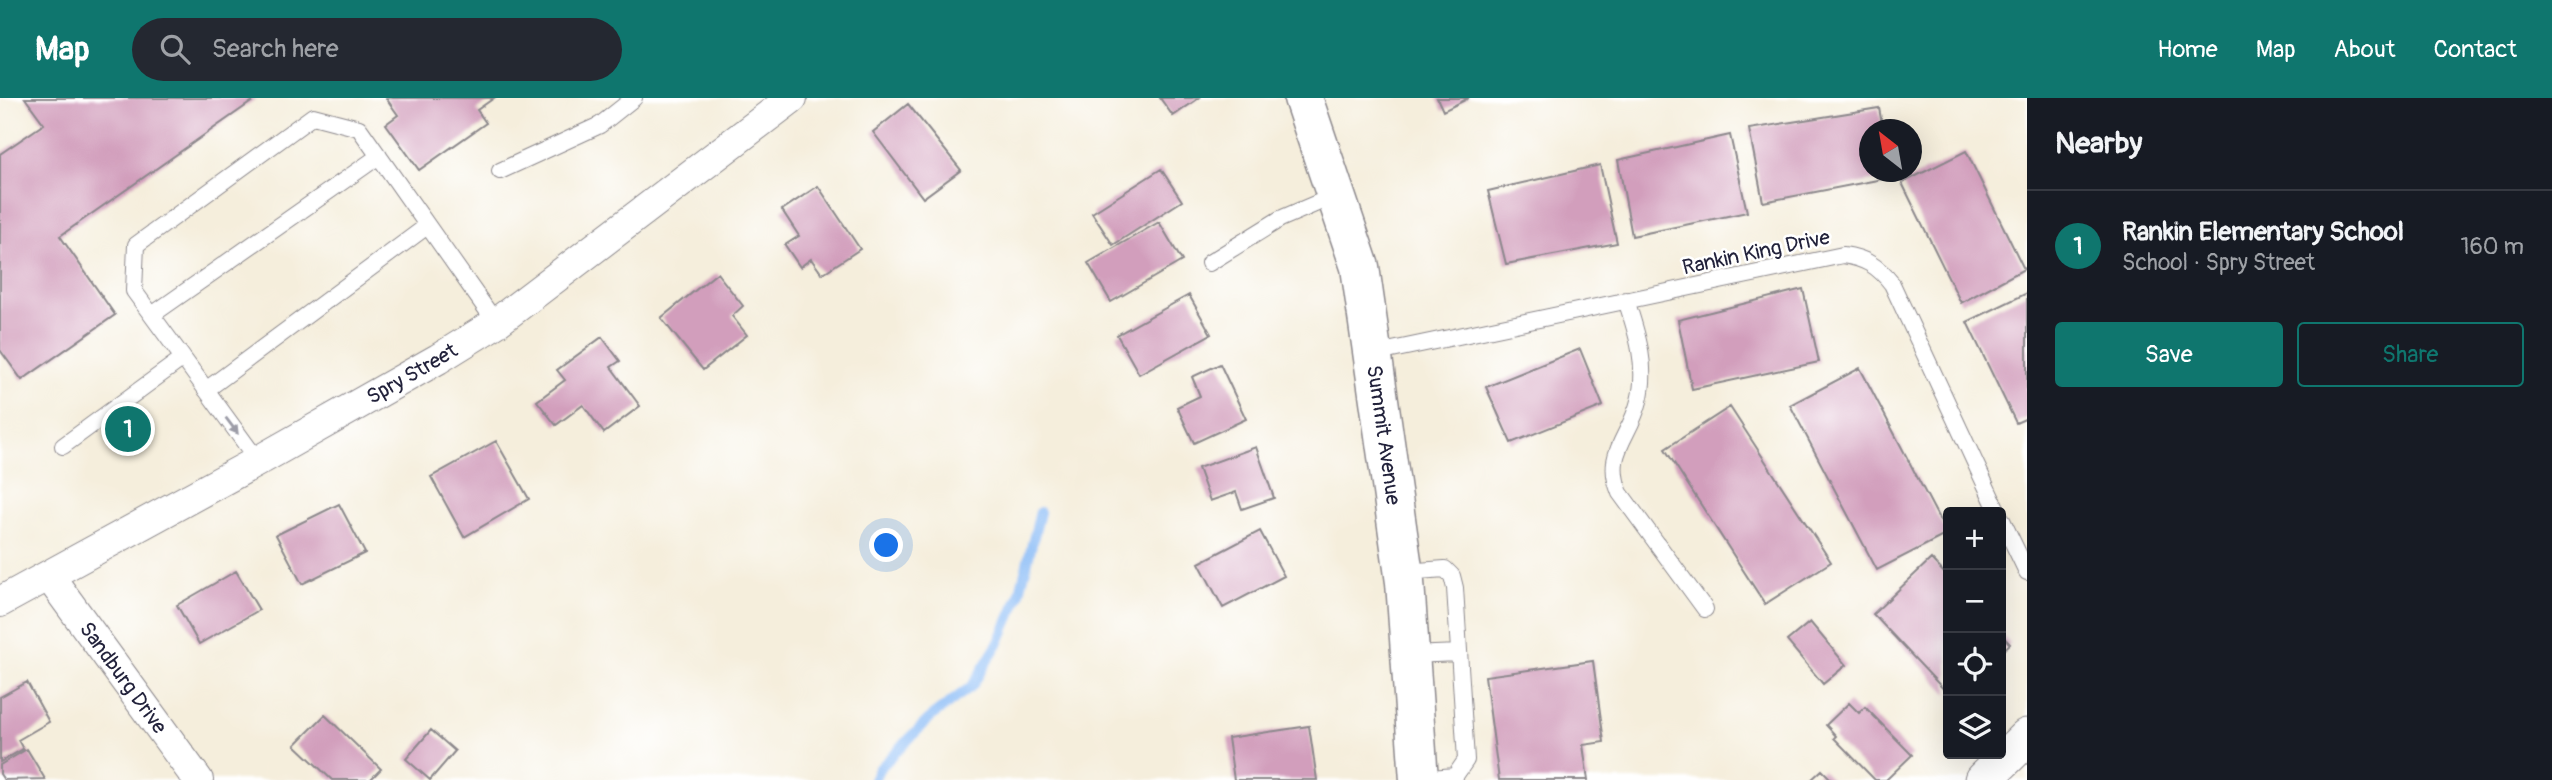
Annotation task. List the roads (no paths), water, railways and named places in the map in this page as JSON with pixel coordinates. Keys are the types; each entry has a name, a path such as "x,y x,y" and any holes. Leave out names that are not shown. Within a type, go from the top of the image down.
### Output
{"main road":[{"name":"Summit Avenue","path":"1303,98 1360,267 1404,572 1419,780"}],"street":[{"name":"Spry Street","path":"0,602 258,461 496,323 792,98"},
{"name":"Sandburg Drive","path":"49,576 198,780"},
{"path":"1983,780 2027,737"}],"lane":[{"path":"500,171 600,125 634,98"},
{"path":"258,461 134,291 136,245 313,116 359,128 496,323"},
{"path":"152,315 379,156"},
{"path":"1209,263 1280,219 1336,195"},
{"path":"206,390 427,226"},
{"name":"Rankin King Drive","path":"1373,354 1843,255 1861,258 1880,269 1892,284 1996,507"},
{"path":"1626,300 1638,337 1642,369 1639,401 1613,466 1615,481 1620,493 1705,609"},
{"path":"63,446 183,358"},
{"path":"2006,528 2027,572"},
{"path":"1404,572 1445,569 1452,576 1455,588 1466,760 1455,776 1419,780"},
{"path":"1410,655 1459,653"}],"waterway":[{"path":"874,780 879,769 932,716 972,686 999,642 1019,596 1040,512"}],"place":[{"name":"Rankin Elementary School","path":"128,429"}]}
